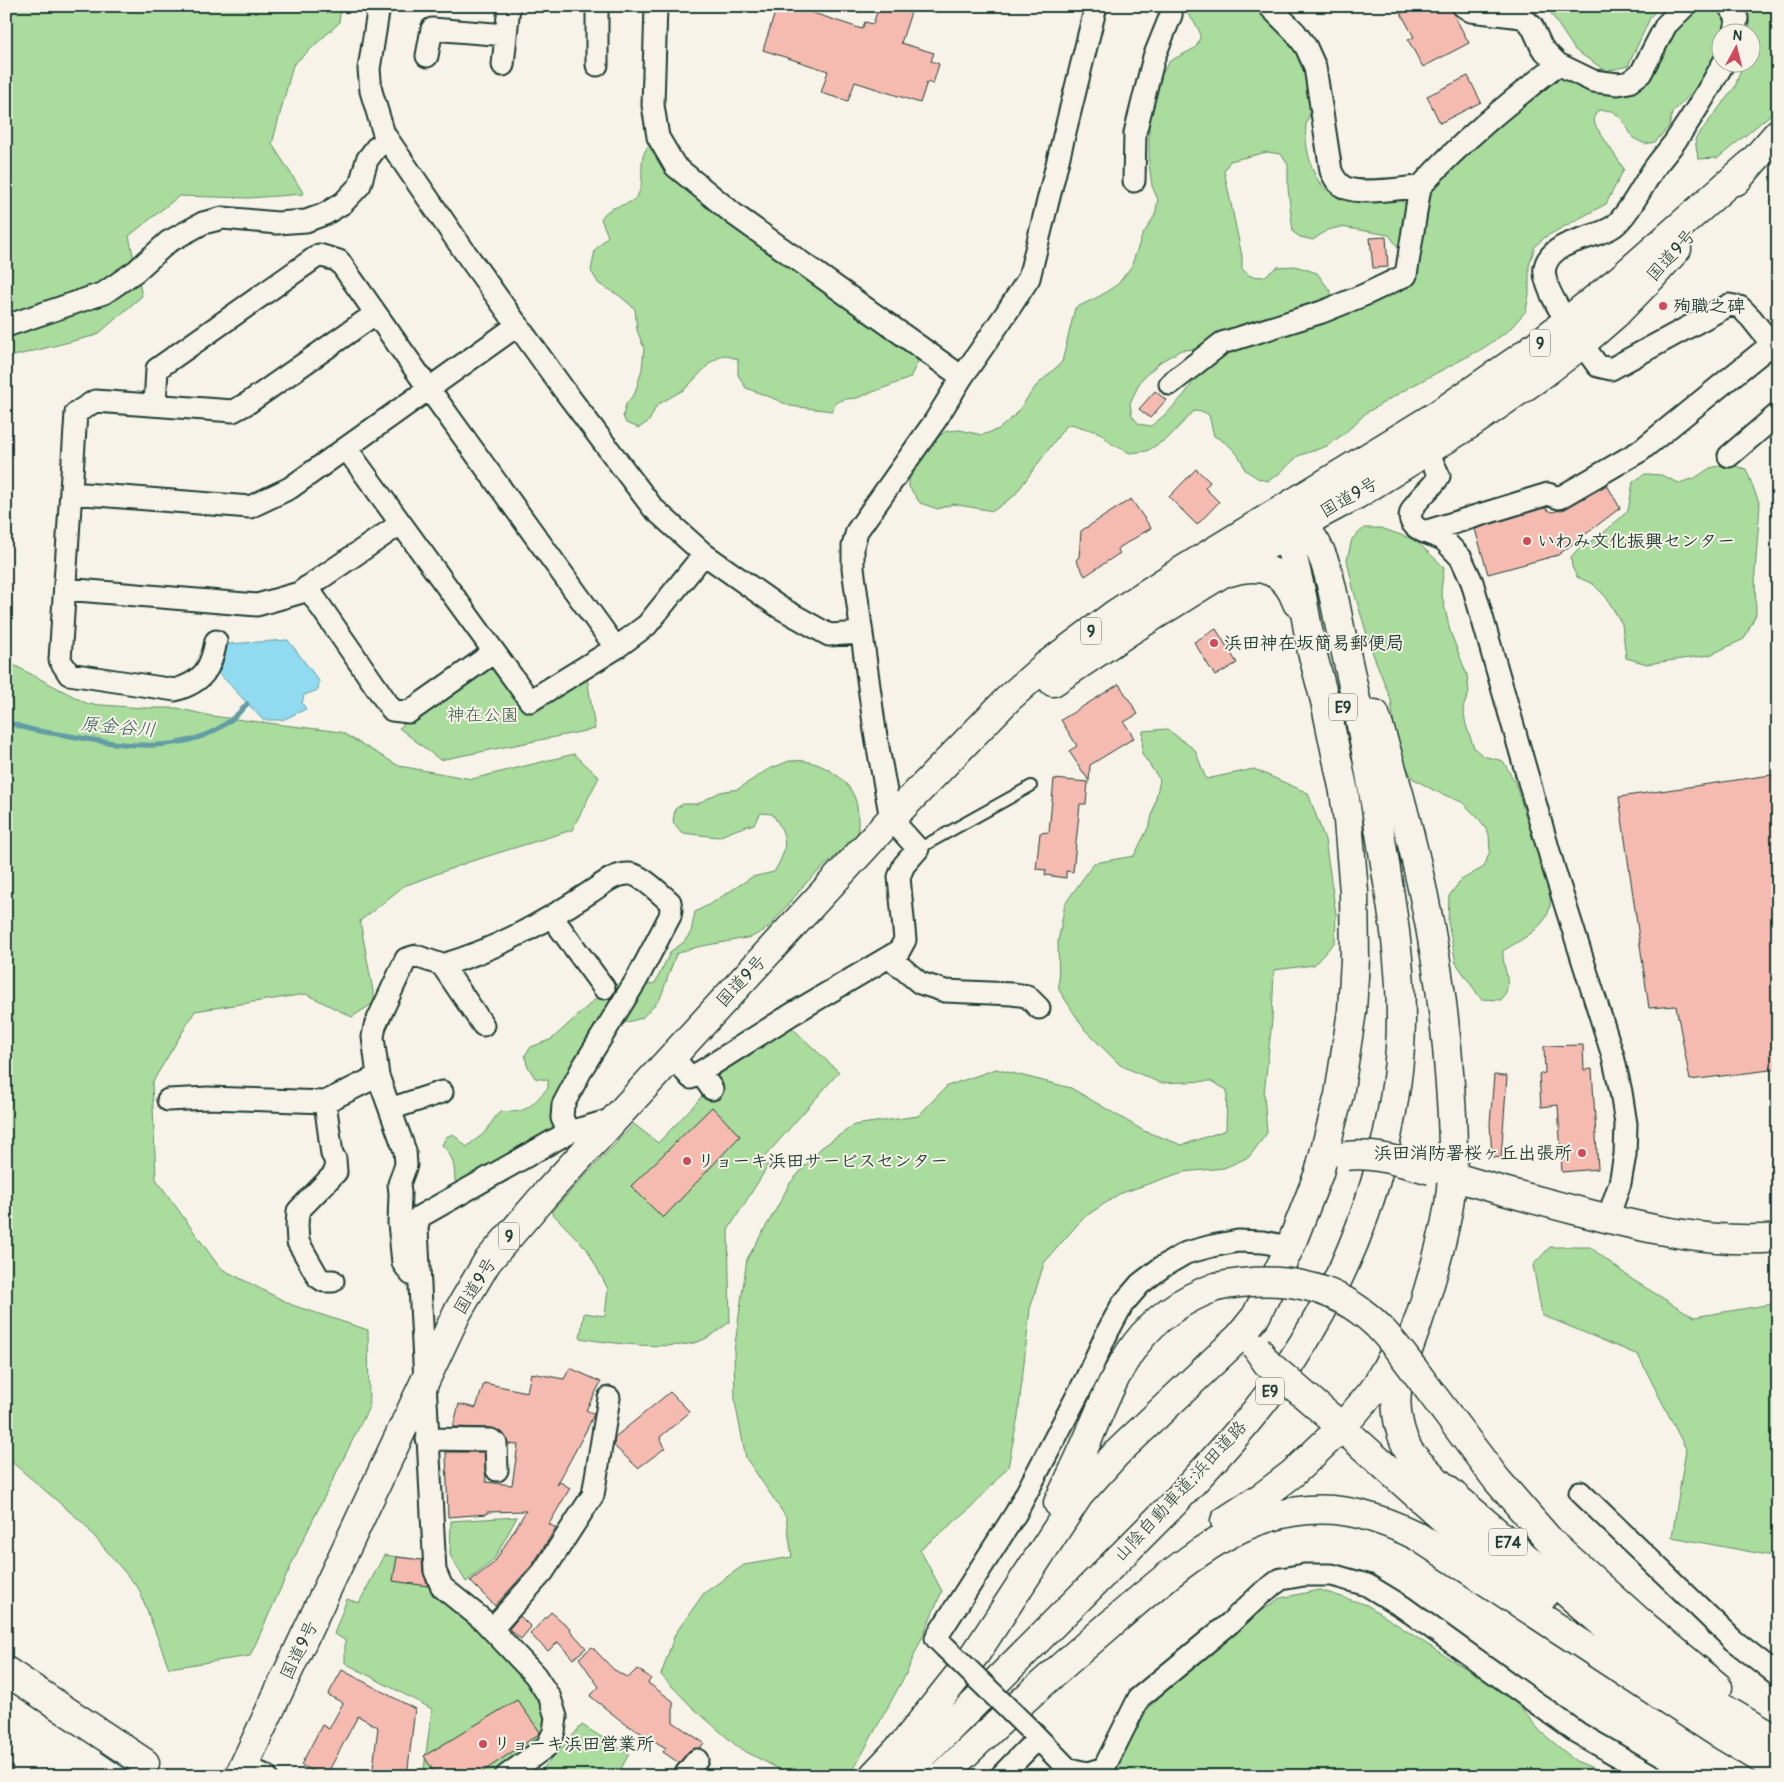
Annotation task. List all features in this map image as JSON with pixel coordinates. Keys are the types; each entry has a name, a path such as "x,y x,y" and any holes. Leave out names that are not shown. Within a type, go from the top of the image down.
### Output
{"main road":[{"name":"国道9号","path":"250,1772 424,1384 457,1313 487,1262 538,1202 890,819 1008,699 1044,667 1115,614 1226,544 1294,516 1356,495 1475,421 1532,382 1616,314 1652,277 1778,133"},
{"name":"国道9号","path":"918,791 999,723 1055,680 1114,640 1214,579 1294,516 1524,356 1620,279 1748,166"},
{"path":"1325,564 1324,548 1329,527 1342,509 1356,495"},
{"path":"942,1776 1046,1680 1153,1574 1206,1533 1263,1496 1292,1474 1336,1422 1373,1391 1408,1330 1419,1306 1436,1258 1448,1206 1442,1173 1451,1095 1448,1046 1439,980 1420,880 1402,808 1377,722 1332,591 1325,564 1314,540 1294,516"},
{"path":"1294,516 1302,596 1312,652"},
{"name":"E9","path":"1294,516 1389,888"},
{"path":"873,1776 907,1740 976,1653 1024,1581 1062,1519 1090,1481 1239,1337 1256,1316 1290,1247 1319,1173 1339,1095 1352,1011 1355,959 1354,902 1351,852 1344,792 1325,701 1294,595 1284,579 1267,570 1242,568 1214,579"},
{"name":"E9","path":"1332,591 1363,734 1389,888"},
{"name":"山陰自動車道;浜田道路","path":"902,1776 1168,1509 1217,1457 1287,1369 1312,1328 1335,1286 1358,1232 1371,1197 1393,1110 1399,1065 1401,1020 1399,966 1389,888"},
{"path":"1319,1173 1333,1160 1359,1154 1371,1155 1608,1218 1676,1233 1718,1239 1759,1240 1778,1238"},
{"name":"E74","path":"1436,1258 1418,1323 1396,1390 1397,1417 1408,1450 1436,1480 1617,1636 1704,1697 1778,1741"},
{"path":"1006,1607 1079,1460 1111,1385 1123,1362 1149,1329 1172,1308 1194,1295 1216,1287 1241,1282 1267,1280 1292,1283 1317,1288 1339,1298 1376,1324 1403,1355 1497,1480 1551,1542 1640,1622 1715,1685 1778,1732"},
{"path":"1256,1316 1254,1336 1256,1347 1267,1363 1336,1422 1458,1532 1625,1663 1718,1733"},
{"path":"1046,1680 1166,1578 1222,1539 1266,1518 1309,1510 1331,1509 1373,1517 1417,1536 1718,1733 1778,1769"},
{"path":"6,1671 145,1763"}],"street":[{"path":"379,6 369,69 371,91 384,134 518,326 653,508 704,554 779,607 829,636 862,633"},
{"path":"502,65 509,6"},
{"path":"596,6 597,64"},
{"path":"656,6 653,106 658,137 676,166 735,215 962,376"},
{"path":"672,1056 691,1078 706,1080 792,1014 899,951 906,940 900,877 904,865 918,849 890,819 875,731 852,568 852,546 857,531 935,421 962,376 1008,312 1029,278 1096,6"},
{"path":"1134,181 1135,132 1154,57 1171,15 1172,6"},
{"path":"1269,6 1295,32 1306,48 1315,67 1331,171 1335,179 1344,188 1358,191 1420,187"},
{"path":"1463,6 1470,11 1522,17 1532,26 1542,48 1558,64 1593,81 1618,84 1629,82 1641,73 1666,26 1685,6"},
{"path":"1729,6 1737,18 1736,22"},
{"path":"427,56 432,29 506,35"},
{"path":"1170,384 1222,344 1322,312 1406,275 1420,187 1435,170 1486,123 1558,64"},
{"path":"1424,532 1548,494 1559,498 1640,451 1776,345 1740,307 1729,305 1611,369 1598,366 1567,322 1544,276 1548,259 1568,243 1600,233 1620,221 1657,164 1674,143 1718,72"},
{"path":"6,326 104,293 136,271 168,242 202,223 223,218 276,223 306,221 325,214 343,202 360,185 367,160 376,148 388,140"},
{"path":"155,405 158,369 319,255 339,261 375,314 616,648"},
{"path":"216,641 212,660 204,673 190,685 175,690 69,674 60,660 76,414 95,401 233,411 375,314"},
{"path":"72,493 250,507 290,488 518,326"},
{"path":"1729,456 1778,414"},
{"path":"346,448 530,701 616,648 647,625 704,554"},
{"path":"1428,450 1439,476 1437,481 1427,489 1412,511 1411,520 1414,526 1424,532 1443,539 1461,558 1472,582 1554,868 1612,1056 1626,1124 1620,1183 1608,1218"},
{"path":"65,589 258,605 299,593 400,524"},
{"path":"307,587 392,710 409,712 494,652"},
{"path":"419,1275 411,1274 403,1263 398,1223 399,1184 406,1165 401,1138 378,1076 373,1037 375,1026 406,960 416,956 442,965 467,958 514,938 552,917 618,875 631,874 639,877 670,902 670,916 637,979 562,1105 562,1118 569,1132"},
{"path":"552,917 604,988"},
{"path":"889,957 920,983 946,991 1027,996 1039,1008"},
{"path":"442,965 483,1025"},
{"path":"168,1100 208,1098 325,1102 378,1076"},
{"path":"390,1109 442,1092"},
{"path":"325,1102 336,1172 298,1211 297,1226 298,1242 318,1277 324,1281 333,1281"},
{"path":"506,1776 547,1746 554,1732 556,1717 550,1698 534,1675 483,1620 442,1587 435,1571 417,1229 419,1218 569,1132 614,1119"},
{"path":"1290,1247 1263,1242 1238,1241 1212,1246 1186,1253 1162,1267 1140,1284 1122,1305 1086,1379 1016,1512 962,1594 936,1638 1068,1769 1088,1774 1104,1768 1139,1698 1262,1593 1281,1579 1304,1575 1332,1575 1367,1585 1403,1607 1578,1733 1654,1776"},
{"path":"492,1630 543,1572 593,1495 609,1398"},
{"path":"427,1439 491,1440 496,1444 497,1470"},
{"path":"1580,1492 1733,1640 1778,1674"},
{"path":"1001,1776 1034,1735"}],"lane":[{"path":"918,849 1031,786"}],"green space":[{"path":"6,6 341,6 339,23 293,65 272,144 304,194 249,198 179,196 129,236 142,296 97,335 6,358"},
{"path":"1185,6 1253,6 1268,16 1302,54 1310,70 1314,101 1306,125 1306,139 1316,178 1329,191 1340,196 1386,197 1397,199 1408,205 1404,245 1397,246 1389,235 1341,227 1327,230 1313,240 1300,237 1293,232 1288,188 1288,165 1281,154 1267,152 1230,161 1224,171 1242,256 1242,269 1250,276 1264,277 1277,267 1295,266 1317,273 1331,292 1331,303 1198,349 1181,350 1160,362 1141,380 1130,403 1132,416 1139,424 1151,426 1184,395 1206,363 1228,349 1407,281 1422,204 1444,173 1491,129 1559,77 1627,89 1670,36 1689,8 1715,6 1723,9 1726,22 1712,22 1712,66 1701,83 1672,113 1669,127 1655,142 1645,144 1633,138 1624,122 1613,111 1598,110 1594,117 1595,125 1624,169 1606,204 1545,237 1535,246 1529,266 1529,294 1526,311 1508,331 1482,349 1410,387 1366,413 1345,433 1327,446 1298,456 1280,473 1268,481 1259,479 1245,470 1233,450 1214,436 1209,415 1204,412 1194,411 1168,438 1147,451 1130,453 1112,444 1100,433 1071,424 1065,427 1014,496 993,511 953,504 938,509 920,503 909,487 909,475 930,444 946,431 960,430 982,435 999,429 1015,415 1036,386 1062,362 1075,308 1100,296 1118,284 1131,267 1142,236 1155,215 1158,200 1152,186 1149,164 1149,114 1157,82 1170,61 1195,48 1200,38 1198,28"},
{"path":"1546,6 1660,6 1651,16 1628,66 1606,71 1575,50"},
{"path":"1748,6 1778,6 1778,105 1770,115 1718,158 1698,159 1695,139 1735,87 1740,72 1762,72 1762,22 1749,22"},
{"path":"654,145 905,345 918,361 910,378 857,398 835,403 832,411 790,406 746,388 738,375 738,359 723,355 711,362 685,389 657,405 649,421 639,428 626,423 623,416 626,404 635,393 642,369 644,348 637,330 635,309 620,296 599,284 591,271 595,250 608,236 601,219 609,210 633,200 637,196 642,182 643,156 648,146"},
{"path":"1727,464 1746,469 1760,505 1755,572 1756,614 1744,639 1710,655 1647,664 1626,658 1622,624 1606,597 1593,584 1577,577 1572,567 1571,557 1577,550 1601,535 1628,511 1633,482 1645,474 1661,475 1679,483 1695,478 1710,468"},
{"path":"1364,528 1381,528 1415,540 1444,567 1441,591 1450,631 1467,675 1469,692 1463,708 1466,725 1474,748 1483,756 1503,761 1515,782 1548,887 1550,906 1544,921 1532,933 1503,951 1508,982 1505,994 1501,1000 1481,999 1456,963 1448,922 1449,896 1461,880 1484,867 1490,851 1489,834 1480,820 1462,802 1435,791 1412,778 1396,744 1391,700 1373,654 1354,592 1347,560 1352,539"},
{"path":"6,661 88,704 143,708 177,708 211,716 341,732 399,766 472,779 574,754 599,777 572,830 469,862 404,886 360,921 375,1002 352,1017 306,994 195,1011 152,1083 156,1179 220,1268 292,1305 368,1330 369,1407 299,1548 250,1656 169,1668 139,1589 83,1523 6,1457"},
{"name":"神在公園","path":"490,666 527,713 587,677 595,729 440,760 399,728"},
{"path":"1167,729 1195,750 1206,779 1254,769 1308,793 1325,840 1336,914 1335,942 1314,965 1274,970 1272,1020 1264,1094 1267,1133 1249,1157 1224,1168 1183,1172 1119,1194 1083,1218 1044,1263 1030,1309 1018,1416 1008,1467 972,1507 920,1550 942,1591 907,1672 850,1776 792,1776 739,1748 691,1706 661,1675 675,1634 704,1593 744,1565 792,1557 786,1517 746,1458 735,1402 734,1351 747,1259 790,1183 821,1148 854,1125 918,1116 947,1086 996,1069 1071,1088 1144,1131 1182,1145 1226,1130 1227,1090 1211,1081 1160,1083 1120,1065 1085,1030 1059,990 1058,942 1065,904 1094,863 1134,856 1150,824 1160,780 1142,754 1143,731"},
{"path":"789,761 803,761 820,765 846,783 857,805 858,835 807,882 768,928 752,937 697,947 676,954 660,999 642,1018 624,1023 570,1110 564,1130 464,1185 455,1181 453,1161 442,1145 446,1137 453,1134 467,1147 486,1131 501,1111 523,1110 533,1104 548,1088 548,1080 535,1078 527,1065 525,1055 531,1047 552,1039 602,993 626,979 643,985 655,983 671,951 683,943 691,932 695,912 752,877 774,872 779,864 785,843 778,822 772,814 761,813 754,824 718,837 682,833 673,822 675,809 683,804 697,804 720,792 738,789 767,770"},
{"path":"790,1026 839,1072 761,1161 768,1166 728,1230 730,1322 708,1337 689,1344 658,1346 580,1338 584,1313 605,1316 608,1289 587,1249 551,1212 634,1124 658,1143 697,1102 722,1071"},
{"path":"1550,1247 1590,1247 1633,1280 1694,1317 1778,1303 1778,1557 1672,1537 1686,1449 1638,1355 1542,1315 1533,1265"},
{"path":"517,1517 493,1561 466,1582 450,1555 451,1521"},
{"path":"384,1555 434,1562 547,1693 549,1742 502,1776 423,1776 432,1709 345,1663 345,1640 334,1634 347,1599 359,1603"},
{"path":"1320,1590 1367,1605 1445,1656 1507,1692 1541,1732 1576,1761 1613,1776 1109,1776 1124,1752 1140,1717 1161,1695 1199,1664 1232,1631 1280,1598"},
{"path":"582,1725 629,1754 617,1776 536,1776"}],"water":[{"path":"288,640 319,681 318,690 304,695 302,703 306,709 282,720 263,720 216,670 228,644"}],"building":[{"path":"777,6 792,6 862,29 865,22 873,24 879,6 913,6 901,43 934,53 931,61 939,64 933,84 927,82 920,103 855,82 848,101 821,93 828,71 763,50"},
{"path":"1397,6 1449,6 1469,43 1423,67 1408,40 1414,37"},
{"path":"1468,76 1481,102 1440,123 1427,96"},
{"path":"1386,237 1388,267 1373,268 1370,238"},
{"path":"1155,391 1166,400 1150,418 1139,409"},
{"path":"1196,469 1210,482 1205,488 1219,502 1197,525 1169,497"},
{"name":"いわみ文化振興センター","path":"1607,485 1620,508 1558,555 1488,574 1475,529 1544,508 1552,512 1565,509"},
{"path":"1131,499 1151,528 1117,549 1120,553 1085,576 1076,560 1079,557 1081,531"},
{"path":"1216,629 1237,663 1215,676 1194,642"},
{"path":"1119,684 1138,714 1124,722 1134,738 1090,765 1089,781 1069,751 1077,746 1061,720"},
{"path":"1778,774 1778,1069 1690,1080 1676,1006 1649,1008 1619,797"},
{"path":"1054,779 1088,782 1086,804 1080,804 1073,872 1066,871 1066,878 1045,875 1046,870 1036,869 1040,833 1049,832"},
{"path":"1583,1045 1584,1070 1592,1069 1598,1169 1562,1172 1558,1105 1541,1107 1539,1074 1545,1073 1544,1046"},
{"path":"1494,1075 1507,1076 1501,1158 1492,1157 1490,1124"},
{"name":"リョーキ浜田サービスセンター","path":"712,1107 740,1136 663,1218 631,1186"},
{"path":"570,1368 601,1382 586,1410 594,1414 557,1485 560,1482 570,1488 549,1524 556,1528 533,1564 495,1606 470,1581 494,1563 526,1511 487,1512 487,1514 448,1517 446,1452 484,1452 486,1482 512,1485 518,1445 508,1444 504,1434 492,1428 453,1427 459,1404 476,1408 484,1383 527,1392 531,1373 564,1379"},
{"path":"670,1392 690,1412 660,1437 665,1448 638,1468 614,1446 615,1437"},
{"path":"397,1557 422,1560 423,1572 428,1586 393,1581"},
{"path":"551,1612 571,1629 586,1648 573,1659 558,1642 548,1651 530,1634"},
{"path":"520,1616 531,1627 521,1639 509,1629"},
{"path":"592,1647 613,1669 628,1678 637,1669 651,1678 648,1683 673,1701 673,1722 704,1743 700,1748 692,1749 679,1763 663,1752 666,1748 624,1723 590,1696 599,1687 579,1658"},
{"path":"342,1670 415,1709 407,1776 372,1776 378,1727 358,1716 326,1776 322,1776 301,1765 322,1725 329,1729 343,1703 328,1695"},
{"name":"リョーキ浜田営業所","path":"517,1700 540,1732 539,1734 476,1776 436,1776 424,1756"}],"waterway":[{"name":"原金谷川","path":"6,721 20,727 113,743 162,745 186,741 208,734 229,722 247,704"},
{"path":"104,1752 134,1773"}],"place":[{"name":"殉職之碑","path":"1663,306"},
{"name":"いわみ文化振興センター","path":"1527,541"},
{"name":"浜田神在坂簡易郵便局","path":"1214,643"},
{"name":"浜田消防署桜ヶ丘出張所","path":"1582,1153"},
{"name":"リョーキ浜田サービスセンター","path":"687,1161"},
{"name":"リョーキ浜田営業所","path":"483,1744"}]}
